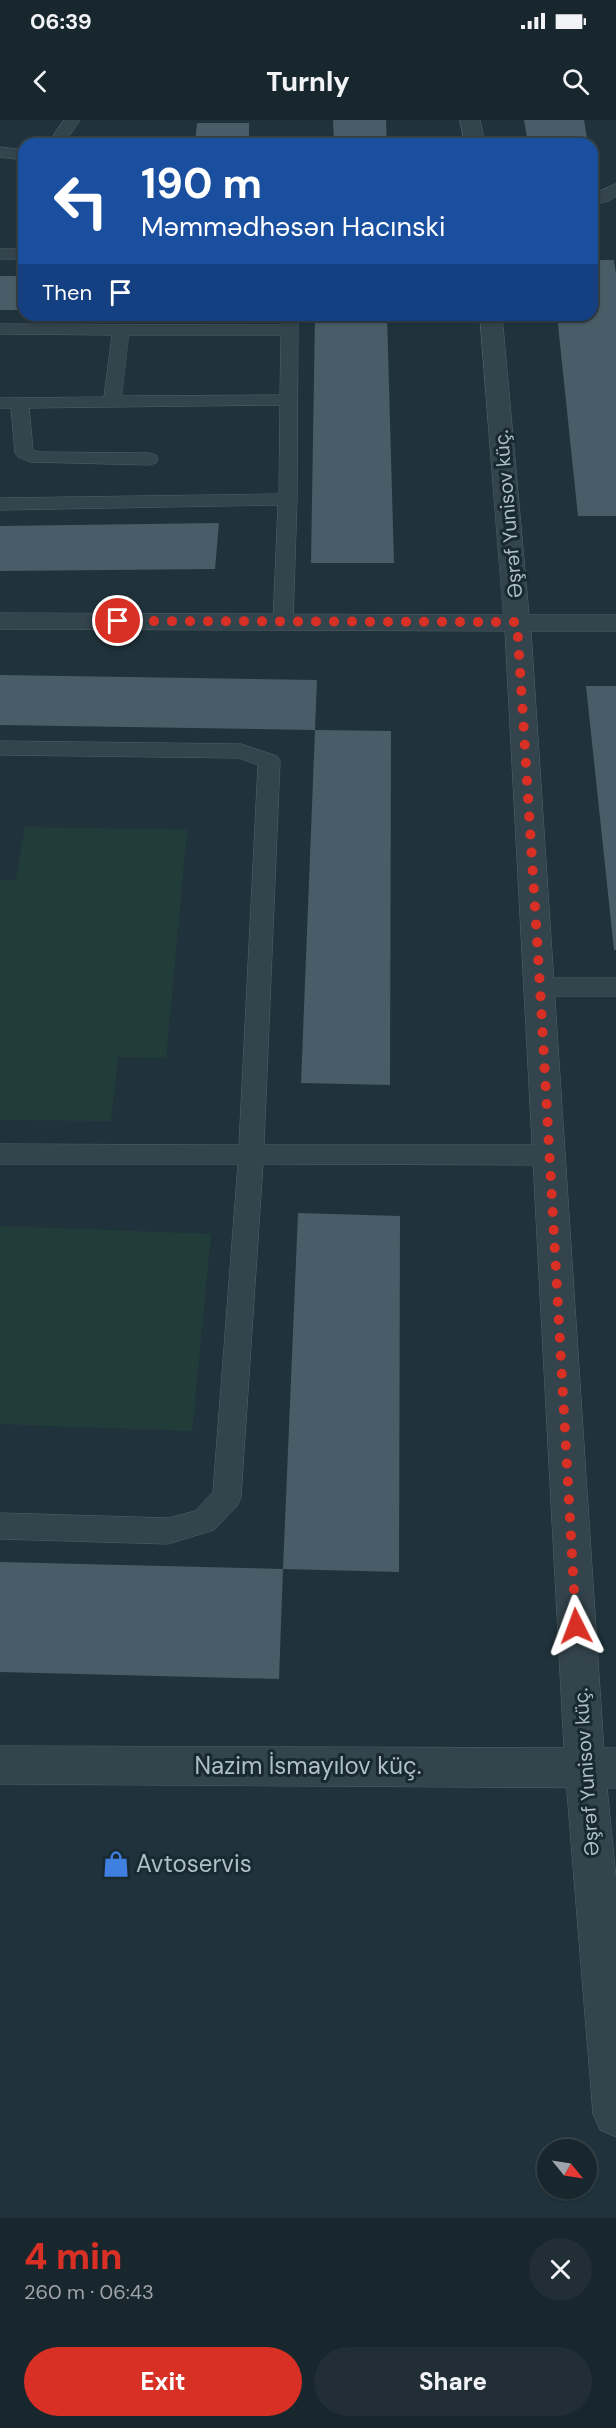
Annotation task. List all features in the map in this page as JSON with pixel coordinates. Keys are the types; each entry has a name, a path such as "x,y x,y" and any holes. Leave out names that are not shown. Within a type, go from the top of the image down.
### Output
{"street":[{"path":"470,120 474,138"},
{"name":"Əşrəf Yunisov küç.","path":"492,321 517,622 549,1155 600,1767 616,2114"},
{"path":"0,621 616,623"},
{"name":"Nazim İsmayılov küç.","path":"0,1765 600,1767"}],"lane":[{"path":"60,138 72,120"},
{"path":"0,152 18,154"},
{"path":"598,199 616,189"},
{"path":"0,254 18,254"},
{"path":"0,329 121,329 290,323 287,400 288,499 283,621"},
{"path":"112,402 121,329"},
{"path":"0,403 287,400"},
{"path":"20,403 24,453 38,458 149,459"},
{"path":"0,504 288,499"},
{"path":"0,748 241,751 269,760 251,1154 227,1497 204,1521 168,1531 0,1526"},
{"path":"540,987 616,987"},
{"path":"0,1154 549,1155"}],"green space":[{"path":"25,827 187,830 166,1058 118,1057 111,1121 0,1120 0,880 16,880"},
{"path":"0,1226 211,1234 192,1431 0,1424"}],"building":[{"path":"333,120 386,120 387,138 334,138"},
{"path":"524,120 584,120 587,138 527,138"},
{"path":"197,123 249,123 249,138 196,138"},
{"path":"598,260 614,260 616,274 616,516 578,516 558,321 598,321"},
{"path":"0,276 18,276 18,310 0,310"},
{"path":"315,321 387,321 394,563 311,563"},
{"path":"219,523 215,569 0,571 0,526"},
{"path":"0,675 317,680 315,730 0,725"},
{"path":"586,686 616,686 616,950 614,950"},
{"path":"315,730 391,731 390,1085 301,1083"},
{"path":"298,1213 400,1216 399,1572 283,1569"},
{"path":"0,1562 283,1569 279,1679 0,1672"}],"place":[{"name":"Avtoservis","path":"116,1864"}],"route":[{"path":"118,621 517,622 576,1626"}]}
